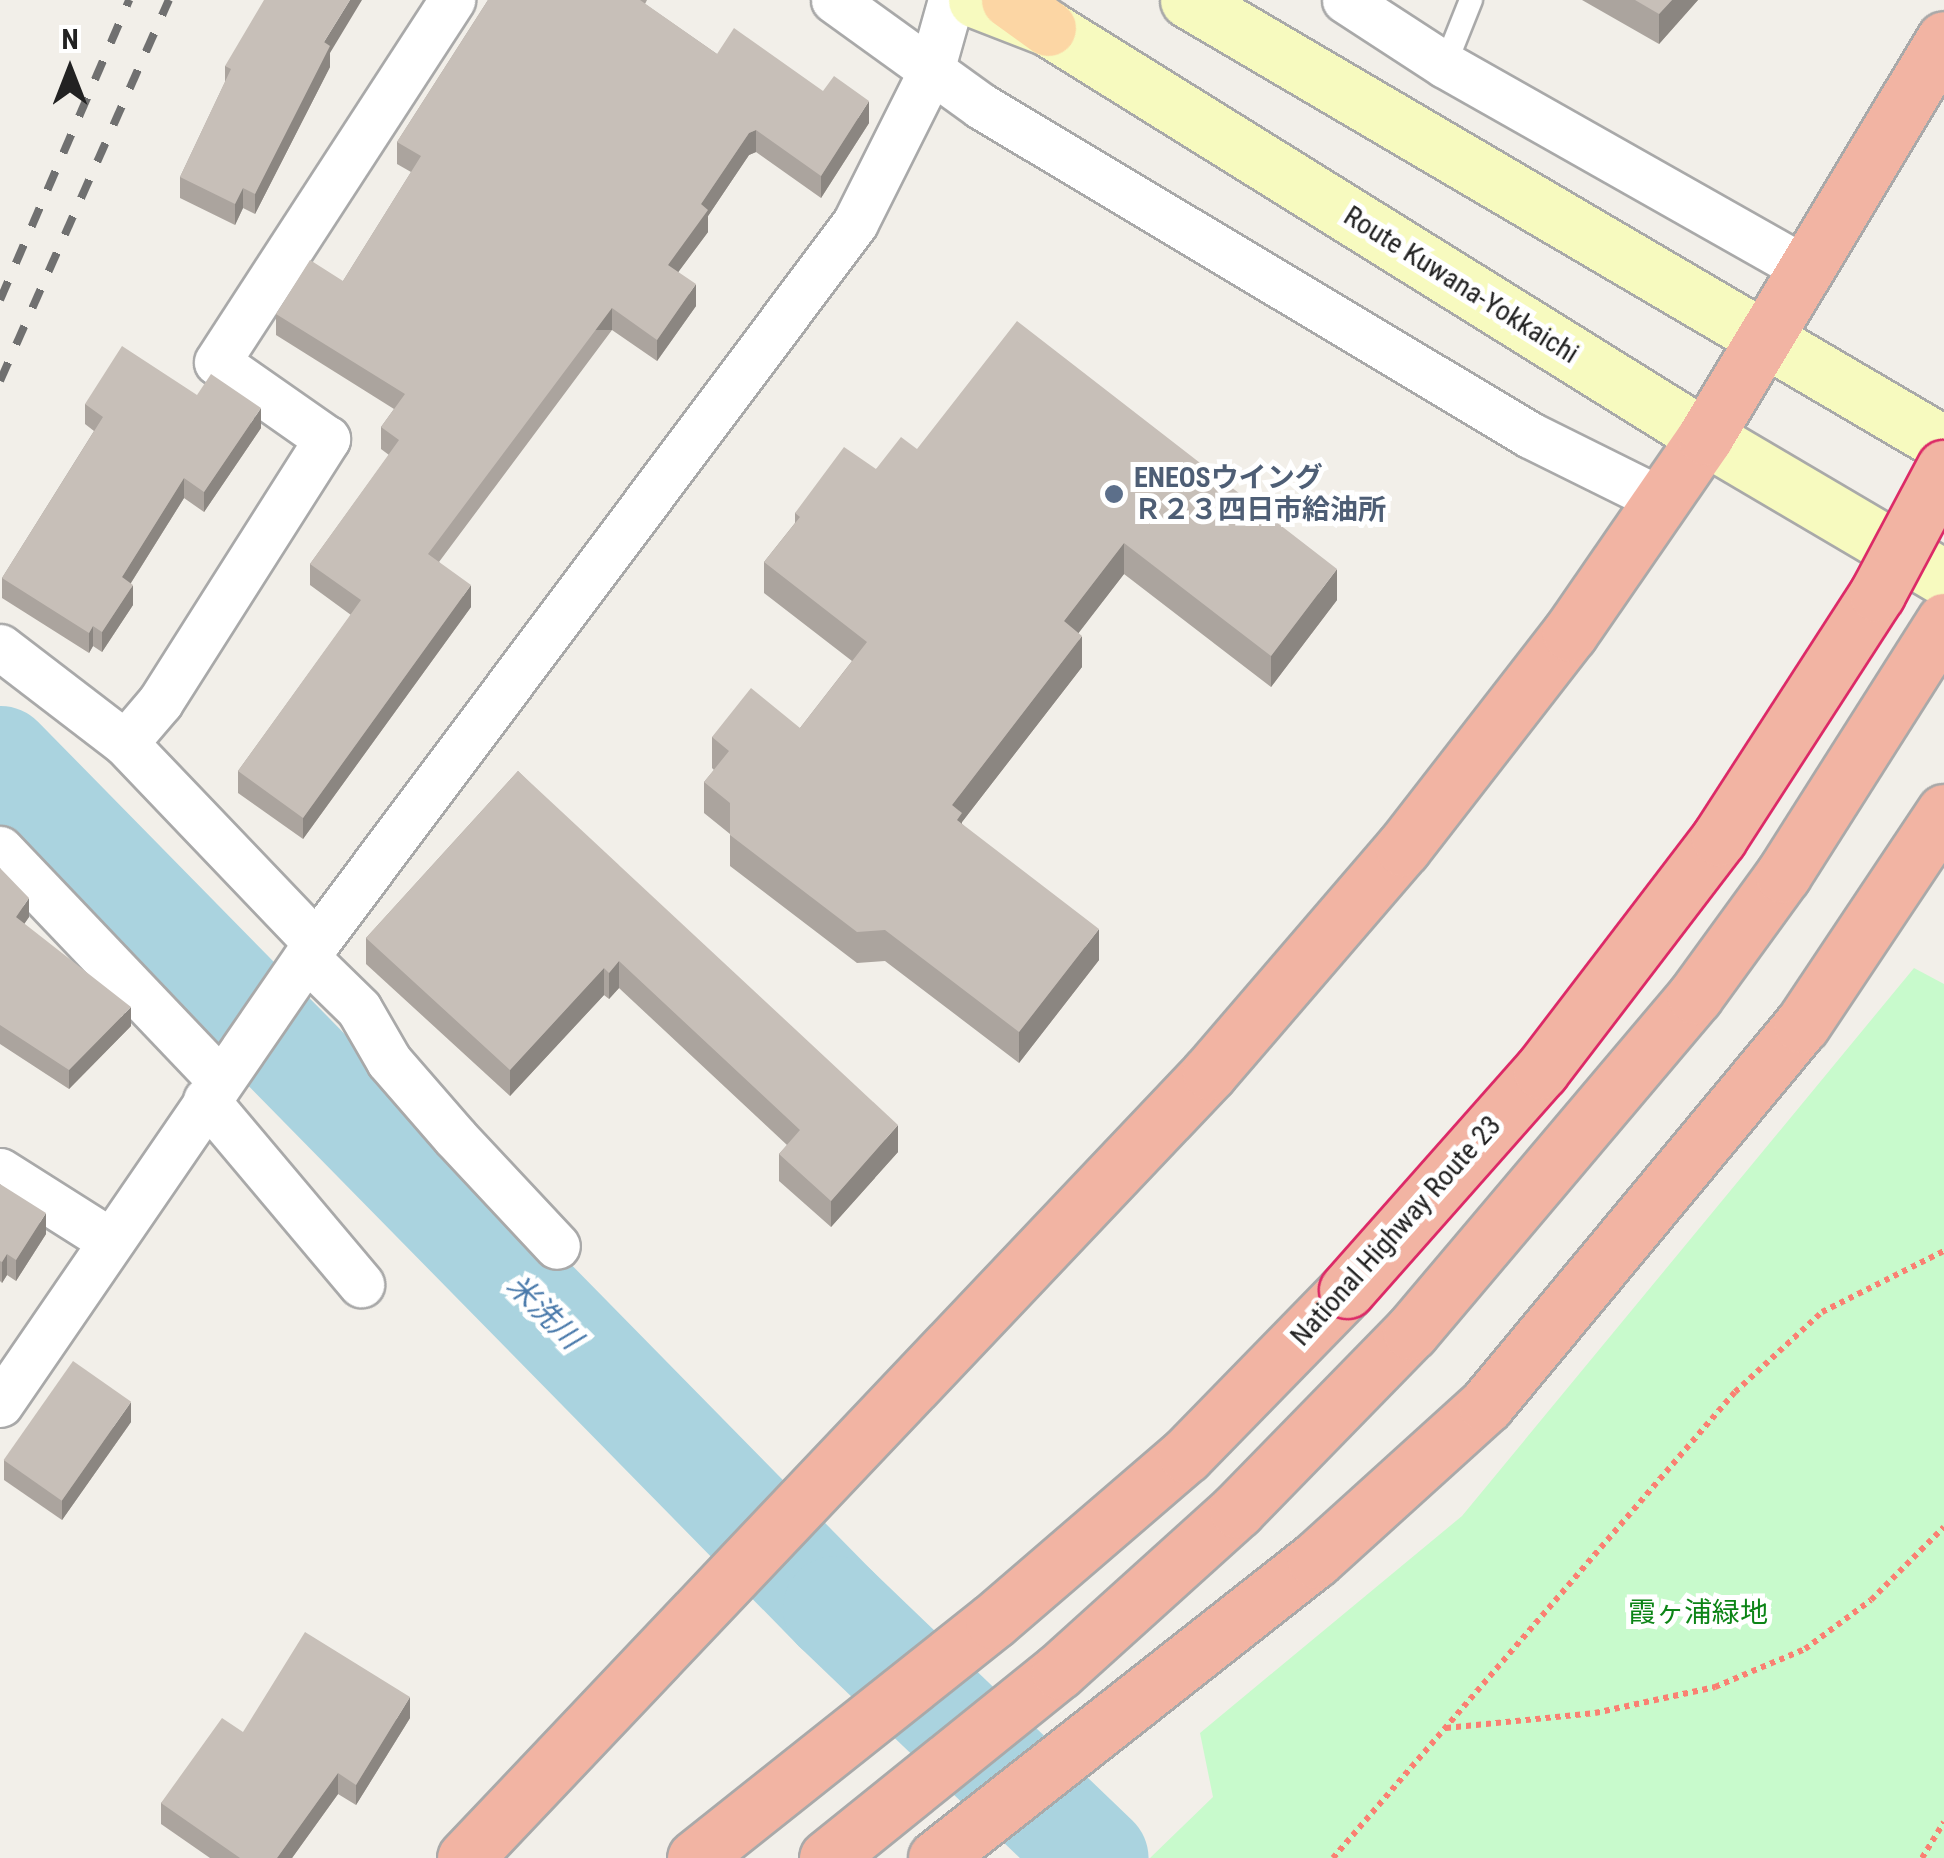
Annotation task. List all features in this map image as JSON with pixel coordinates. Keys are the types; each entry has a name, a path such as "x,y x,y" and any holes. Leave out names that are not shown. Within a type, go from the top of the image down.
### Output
{"highway":[{"path":"465,1858 666,1639 1210,1072 1352,908 1570,633 1705,437 1770,339 1944,39"},
{"name":"National Highway Route 23","path":"695,1858 821,1762 994,1621 1186,1455 1347,1290 1541,1071 1720,838 1878,594 1944,468"},
{"path":"827,1858 1059,1671 1237,1510 1411,1332 1695,996 1783,875 1944,621"},
{"path":"936,1858 1315,1560 1486,1405 1802,1024 1944,812"}],"main road":[{"name":"Route Kuwana-Yokkaichi","path":"976,0 1028,14 1705,437 1944,578"},
{"path":"1188,0 1944,444"}],"street":[{"path":"124,744 160,702 327,439 217,362 452,0"},
{"path":"834,0 931,70 1530,435 1661,500"},
{"path":"0,1404 213,1090 855,223 931,70 951,0"},
{"path":"1346,0 1445,65 1809,271"},
{"path":"0,648 124,744 308,959 359,1009 390,1062 557,1246"},
{"path":"0,849 213,1090 361,1284"},
{"path":"0,1171 109,1240"}],"lane":[{"path":"1445,65 1471,0"}],"path":[{"path":"1339,1856 1735,1392 1822,1312 1944,1251"},
{"path":"1445,1728 1595,1713 1715,1687 1805,1649 1871,1600 1944,1526"},
{"path":"1922,1858 1944,1822"}],"green space":[{"name":"霞ヶ浦緑地","path":"1914,968 1944,984 1944,1858 1150,1858 1213,1797 1200,1733 1462,1516"}],"building":[{"path":"264,0 350,0 324,42 330,46 255,194 243,188 235,204 180,177 231,69 225,66"},
{"path":"488,0 640,0 717,54 734,28 823,91 834,76 869,101 821,176 756,130 749,133 701,204 708,210 668,265 696,284 657,340 612,308 428,554 471,585 303,818 238,771 361,600 310,564 399,440 381,427 405,394 276,314 310,260 343,281 421,156 397,142"},
{"path":"1635,0 1672,0 1659,14"},
{"path":"1017,321 1337,569 1271,656 1124,543 1064,621 1082,636 952,805 962,813 957,820 1099,929 1019,1032 885,930 857,932 730,835 730,803 704,782 729,751 712,737 751,688 800,728 867,642 764,562 800,517 795,513 844,447 876,469 901,437 917,449"},
{"path":"122,346 197,395 211,374 261,408 204,492 184,478 122,577 133,585 102,632 93,626 89,633 2,578 103,417 85,404"},
{"path":"518,771 898,1125 831,1201 779,1154 800,1130 619,961 609,973 604,968 510,1070 366,938"},
{"path":"0,868 29,898 16,917 131,1007 69,1070 0,1025"},
{"path":"0,1184 46,1213 16,1260 7,1254 2,1262 0,1261"},
{"path":"73,1361 131,1402 62,1501 4,1460"},
{"path":"305,1632 410,1697 356,1785 338,1773 277,1858 240,1858 161,1803 222,1718 243,1732"}],"waterway":[{"name":"米洗川","path":"0,758 835,1608 1096,1858"}],"railway":[{"path":"0,300 129,0"},
{"path":"0,381 169,0"}],"place":[{"name":"ENEOSウイング Ｒ２３四日市給油所","path":"1114,494"}]}
